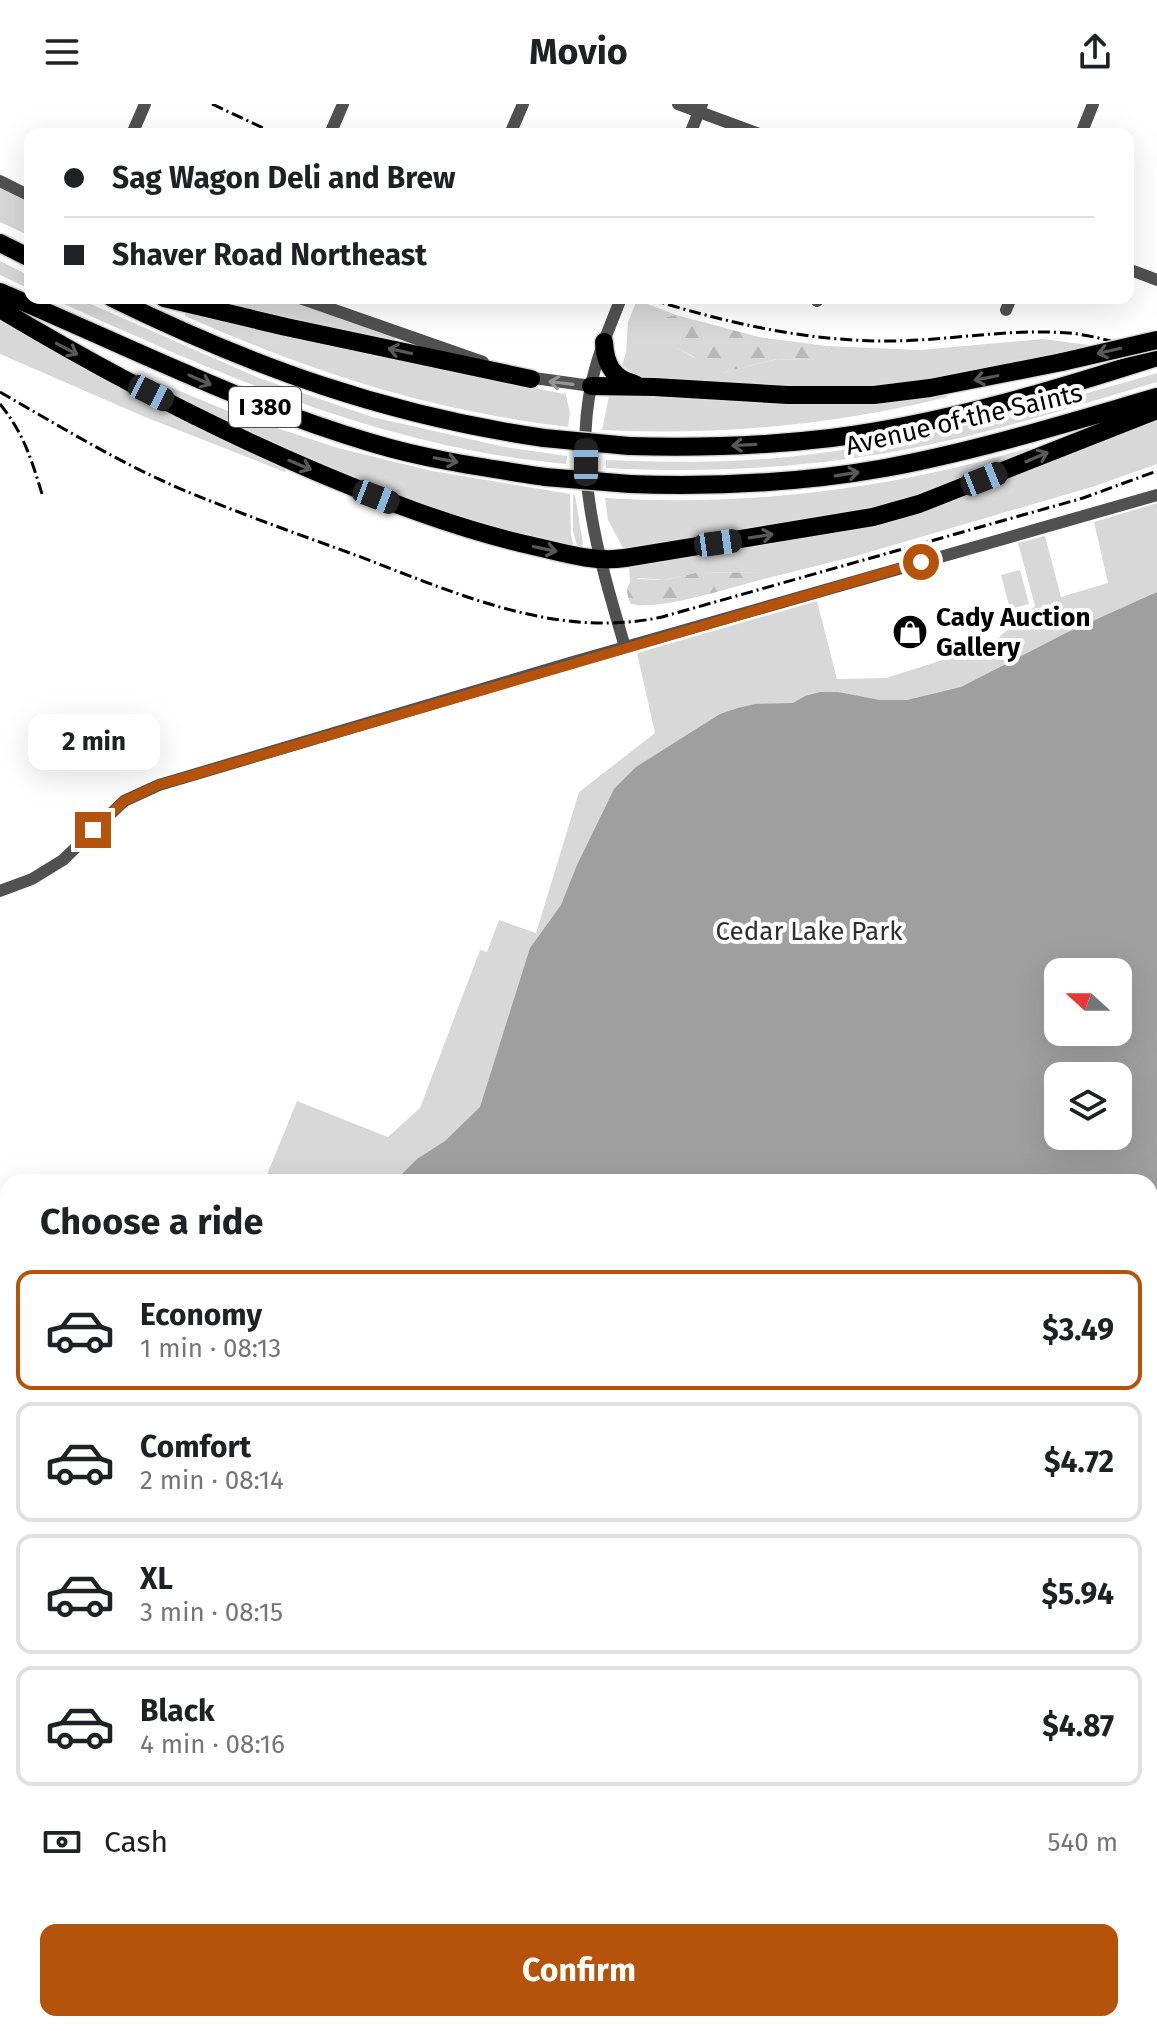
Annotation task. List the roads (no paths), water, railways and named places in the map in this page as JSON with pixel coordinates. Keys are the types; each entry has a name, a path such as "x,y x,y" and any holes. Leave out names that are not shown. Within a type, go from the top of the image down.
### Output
{"highway":[{"path":"0,242 24,249"},
{"path":"0,242 24,255"},
{"name":"Avenue of the Saints","path":"0,292 24,302"},
{"name":"Avenue of the Saints","path":"28,304 292,417 375,445 545,477 630,484 743,484 873,470 943,456 1153,402"},
{"name":"Avenue of the Saints","path":"125,304 227,351 326,389 430,418 544,438 629,446 740,446 834,438 947,416 1157,357"},
{"path":"189,304 531,379"},
{"path":"0,309 55,342 211,424 376,497 492,537 601,560 873,517 919,504 1153,402"},
{"path":"591,386 788,395 874,395 982,379 1157,340"},
{"path":"604,342 607,361 614,374 624,381 654,387"}],"street":[{"path":"135,128 145,104"},
{"path":"333,128 343,104"},
{"path":"513,128 523,104"},
{"path":"678,104 701,108 746,128"},
{"path":"1083,128 1093,104"},
{"path":"693,128 701,108"},
{"path":"0,181 24,193"},
{"path":"1134,271 1157,280"},
{"path":"317,304 531,379 591,386"},
{"path":"619,304 591,386 586,426 586,479 590,516 625,647"},
{"path":"0,891 32,879 63,860 124,801 159,785 625,647 1157,495"}],"railway":[{"path":"212,104 263,128"},
{"path":"667,304 733,322 821,337 904,341 1022,332 1069,333 1103,339 1157,356"},
{"path":"0,392 119,459 213,502 469,598 545,618 584,622 623,622 662,617 1083,498 1157,471"},
{"path":"0,404 26,447 42,494"}],"place":[{"name":"Cady Auction Gallery","path":"910,632"}],"park label":[{"name":"Cedar Lake Park","path":"809,931"}]}
